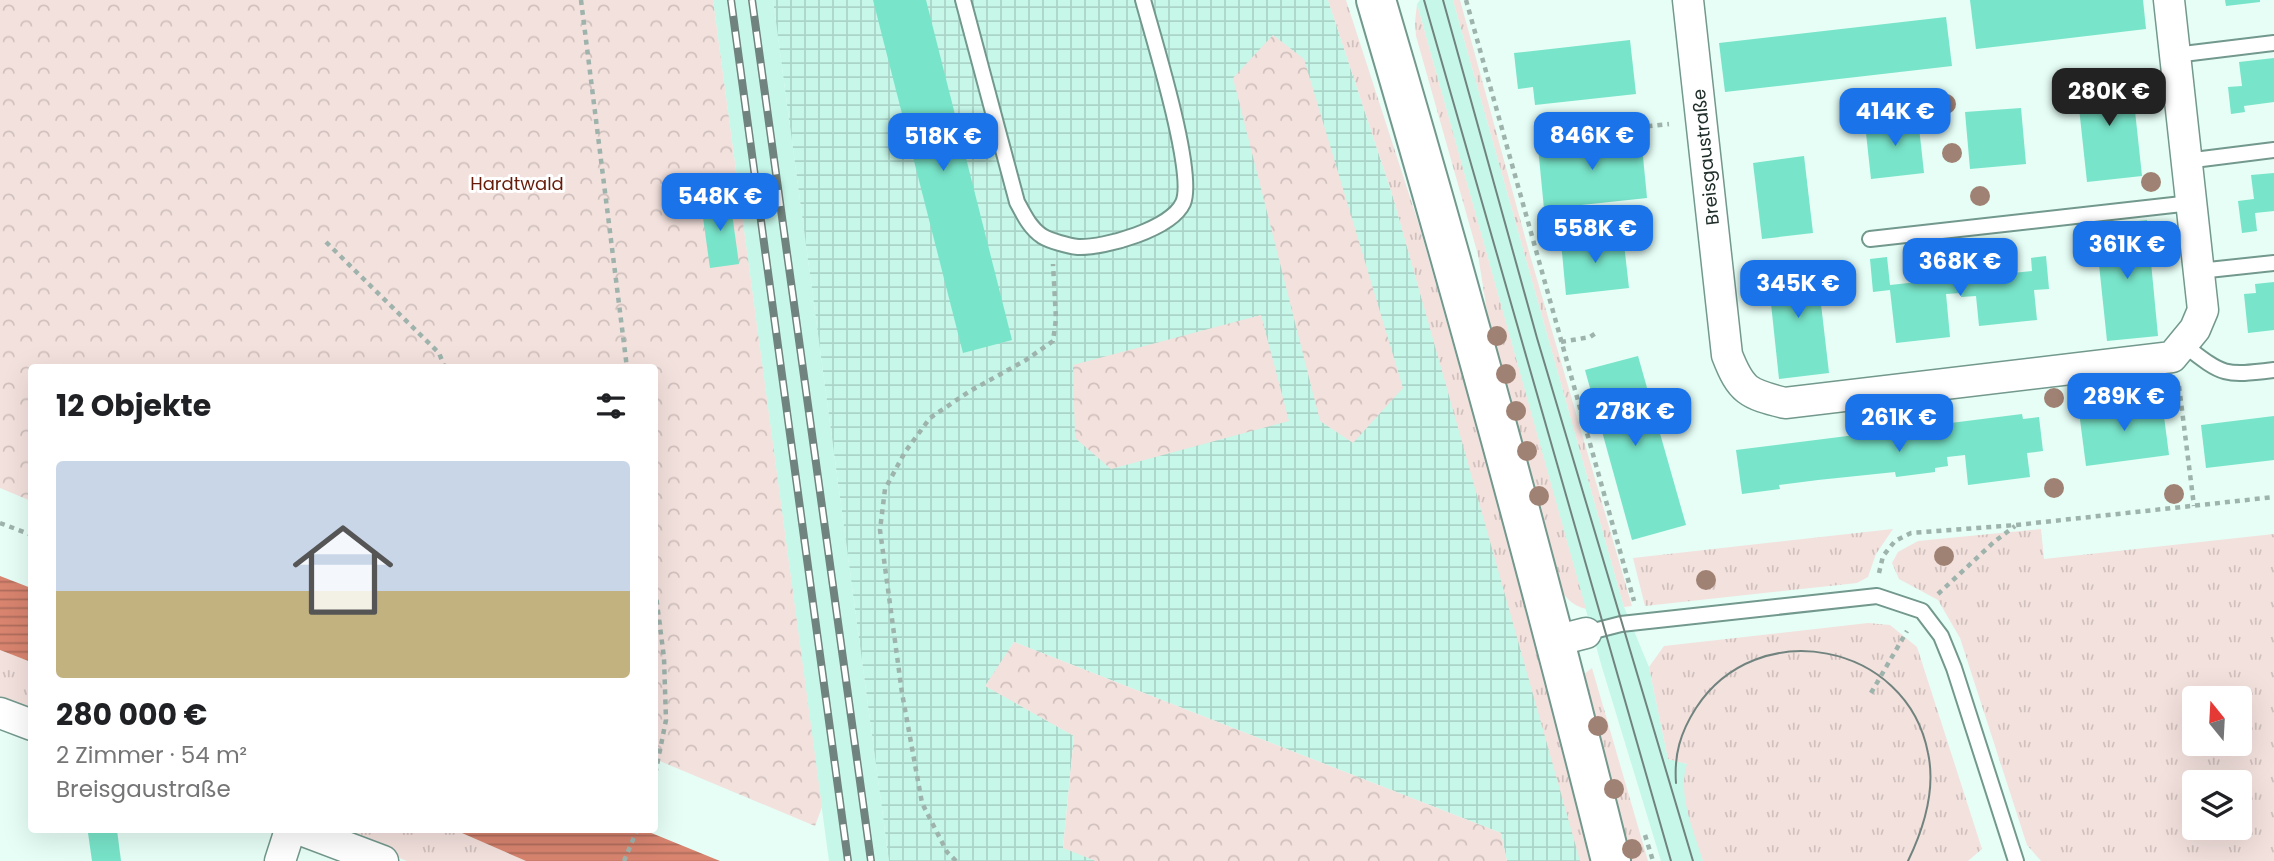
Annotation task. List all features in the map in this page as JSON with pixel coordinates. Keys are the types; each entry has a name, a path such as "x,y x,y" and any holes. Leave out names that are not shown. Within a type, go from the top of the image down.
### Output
{"street":[{"path":"1376,0 1454,268 1570,637 1611,861"},
{"name":"Breisgaustraße","path":"1688,0 1727,355 1737,379 1754,396 1785,403 2178,351"},
{"path":"2169,0 2203,310 2195,329 2178,351"},
{"path":"0,713 28,724"},
{"path":"280,861 289,833"},
{"path":"309,833 383,861"}],"lane":[{"path":"963,0 1017,202 1028,224 1044,237 1077,247 1119,241 1165,223 1183,203 1186,181 1179,138 1143,0"},
{"path":"2175,55 2274,43"},
{"path":"2186,161 2274,150"},
{"path":"1870,239 2191,203"},
{"path":"2199,271 2274,262"},
{"path":"2178,351 2216,369 2235,374 2274,370"},
{"path":"1570,637 1621,624 1877,596 1922,611 1941,636 1954,668 2015,861"}],"path":[{"path":"581,0 626,364"},
{"path":"1466,0 1640,622"},
{"path":"1548,137 1702,121"},
{"path":"956,861 947,852 922,803 902,693 880,530 885,489 905,452 930,418 970,390 1026,360 1053,341 1056,319 1051,239"},
{"path":"326,242 439,353 443,364"},
{"path":"1561,342 1590,337 1595,333"},
{"path":"2178,351 2177,365 2194,506"},
{"path":"1877,596 1877,577 1883,556 1895,541 1911,533 2016,525 2274,497"},
{"path":"0,523 28,534"},
{"path":"1871,693 1901,639 1922,611 1994,542 2016,525"},
{"path":"658,611 664,658 666,720 658,760"},
{"path":"624,861 636,833"}],"shaded area":[{"path":"713,0 773,0 889,861 829,861"},
{"path":"773,0 1328,0 1393,197 1582,861 1507,861 1501,833 1014,642 986,686 1074,736 1063,847 1096,861 889,861"},
{"path":"1420,0 1453,0 1624,607 1649,667 1668,759 1687,764 1685,797 1703,861 1661,861 1601,664 1417,4"},
{"path":"0,576 28,587 28,661 0,650"},
{"path":"462,833 651,833 720,861 526,861"}],"green space":[{"name":"Hardtwald","path":"0,0 713,0 822,807 815,826 658,760 658,364 28,364 28,500 0,488"},
{"path":"1328,0 1346,0 1419,225 1539,647 1592,861 1580,861 1393,197"},
{"path":"1453,0 1460,0 1530,255 1632,606 1624,607"},
{"path":"1417,4 1586,609 1572,602 1555,582 1493,349 1478,255 1416,36"},
{"path":"1273,35 1304,59 1403,388 1353,443 1320,421 1233,78"},
{"path":"1261,315 1289,421 1111,469 1075,438 1073,365"},
{"path":"1893,529 1876,554 1868,577 1857,583 1645,606 1633,558"},
{"path":"2041,529 2044,559 2274,534 2274,861 2041,861 2027,845 1960,638 1938,600 1899,579 1892,563 1898,552 1918,541"},
{"path":"1868,623 1890,625 1917,647 1982,849 1968,861 1703,861 1685,800 1684,776 1687,764 1668,759 1649,667 1664,646"},
{"path":"1014,642 1501,833 1507,861 1096,861 1063,848 1074,736 985,686"},
{"path":"0,650 28,661 28,714 0,703"},
{"path":"1592,668 1648,861 1631,861 1583,675"},
{"path":"336,833 462,833 526,861 407,861"}],"building":[{"path":"873,0 926,0 1012,340 963,353"},
{"path":"1970,0 2143,0 2146,29 1976,49"},
{"path":"2225,0 2260,0 2260,2 2226,6"},
{"path":"1946,17 1952,66 1725,92 1719,43"},
{"path":"1630,40 1636,94 1535,105 1533,87 1518,89 1514,53"},
{"path":"2274,58 2274,102 2244,106 2245,112 2231,114 2228,87 2242,86 2239,62"},
{"path":"2131,74 2142,176 2087,182 2076,80"},
{"path":"2021,108 2026,164 1970,169 1965,112"},
{"path":"1918,118 1924,173 1871,179 1865,124"},
{"path":"1641,136 1647,198 1544,209 1538,147"},
{"path":"1804,156 1813,233 1762,239 1753,163"},
{"path":"2274,173 2274,211 2255,213 2257,231 2242,233 2238,201 2254,199 2251,175"},
{"path":"730,199 739,264 710,268 701,203"},
{"path":"2147,220 2158,336 2107,341 2095,226"},
{"path":"1623,235 1629,288 1566,295 1561,242"},
{"path":"2046,256 2049,289 2034,290 2037,320 1979,326 1976,296 1946,294 1950,337 1896,343 1890,290 1873,292 1870,259 1887,257 1890,285 1945,279 1943,263 1958,261 1958,268 1973,266 1974,277 2032,271 2031,258"},
{"path":"1816,261 1829,373 1779,379 1767,266"},
{"path":"2274,282 2274,330 2248,333 2244,294 2256,293 2255,284"},
{"path":"1638,356 1686,525 1632,540 1585,370"},
{"path":"2162,401 2169,455 2086,466 2079,412"},
{"path":"2022,414 2023,419 2039,417 2043,451 2027,453 2030,477 1968,485 1965,455 1947,457 1948,466 1935,468 1935,472 1896,477 1895,472 1818,480 1779,485 1780,489 1742,494 1736,450"},
{"path":"2274,416 2274,460 2206,468 2201,425"},
{"path":"88,833 117,833 121,861 92,861"}],"tram line":[{"path":"1424,0 1671,861"},
{"path":"1443,0 1537,338 1693,861"},
{"path":"1676,783 1677,754 1686,726 1696,708 1723,678 1755,660 1791,652 1827,654 1861,665 1891,686 1915,715 1928,753 1930,781 1927,808 1908,861"}],"railway":[{"path":"731,0 848,861"},
{"path":"752,0 871,861"}]}
